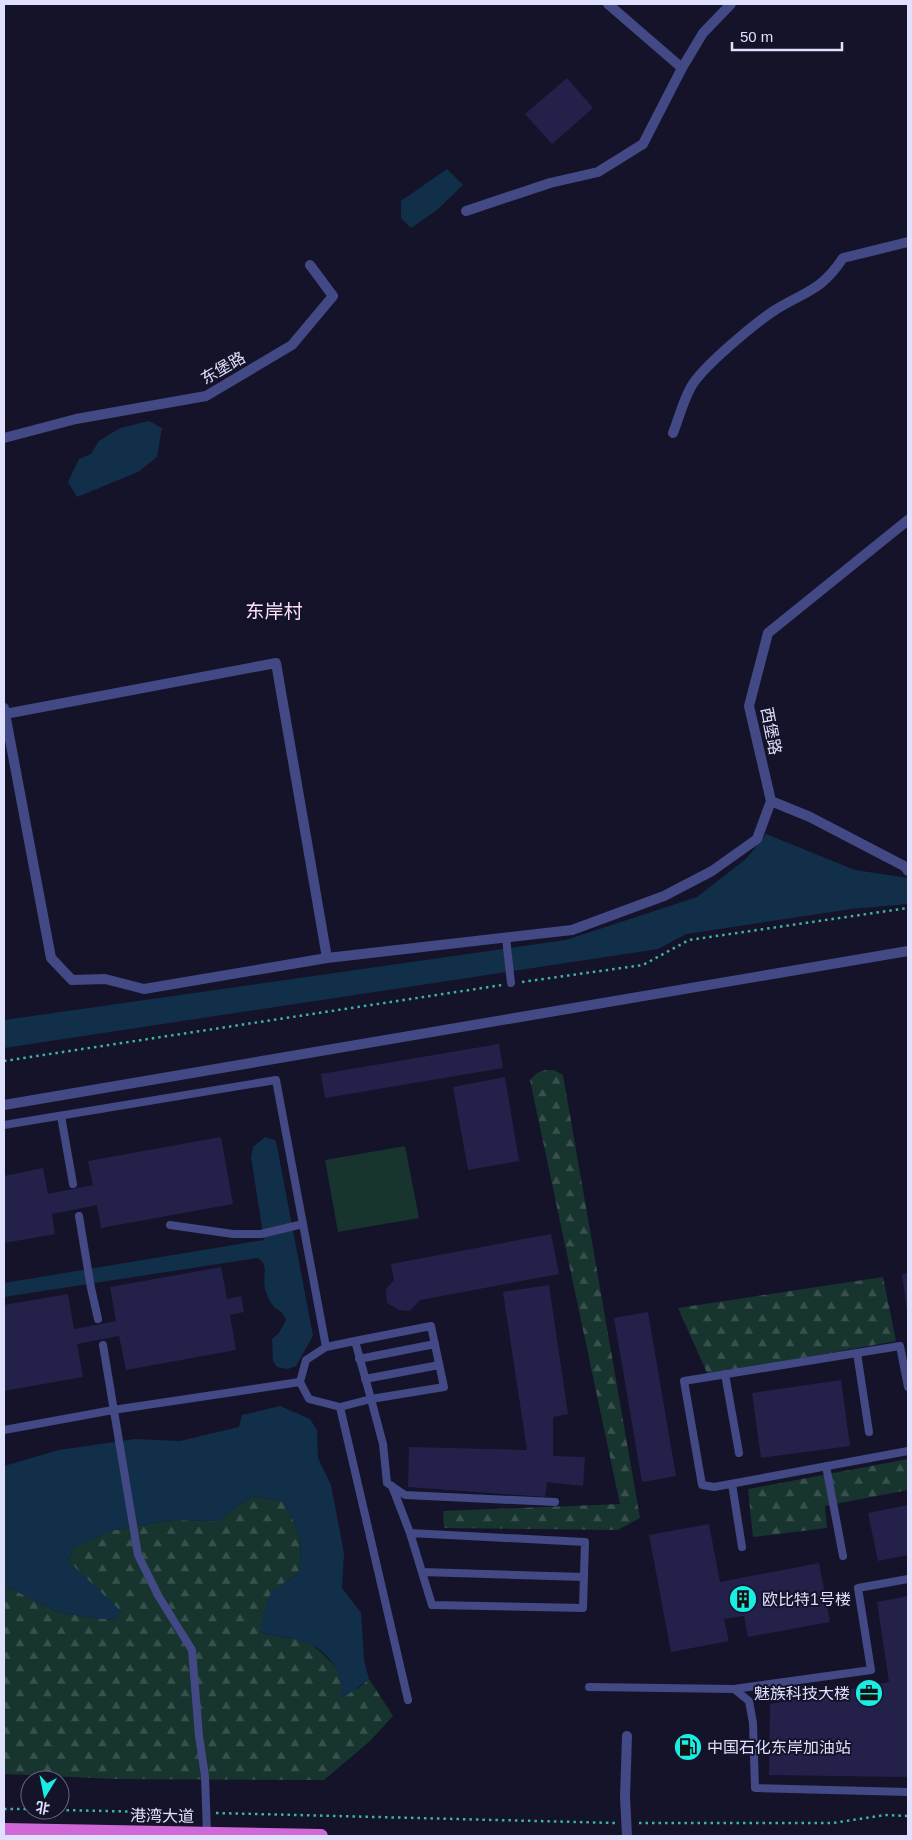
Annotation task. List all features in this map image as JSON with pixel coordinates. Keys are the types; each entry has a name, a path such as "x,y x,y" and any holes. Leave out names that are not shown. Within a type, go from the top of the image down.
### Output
{"highway":[{"name":"港湾大道","path":"4,1830 321,1836"}],"street":[{"path":"608,4 682,68"},
{"path":"466,211 550,183 598,172 643,144 682,68 703,33 732,4"},
{"path":"673,433 691,386 724,351 775,310 814,290 834,272 843,258 908,242"},
{"name":"东堡路","path":"4,438 76,419 206,396 292,345 333,296 310,265"},
{"name":"西堡路","path":"771,801 749,706 768,633 908,520"},
{"path":"327,958 276,663 4,711 51,958 72,980 105,979 144,989 327,958 572,930 672,892 712,871 757,839 771,801 810,817 908,870"},
{"path":"4,1105 908,951"},
{"path":"627,1736 627,1836"}],"lane":[{"path":"506,938 512,983"},
{"path":"4,1125 276,1080 300,1225 326,1347"},
{"path":"61,1116 73,1184"},
{"path":"79,1216 98,1319"},
{"path":"170,1225 233,1234 261,1234 300,1225"},
{"path":"431,1326 444,1387 371,1398 340,1407 309,1399 300,1382 306,1360 326,1347 355,1341 431,1326"},
{"path":"355,1341 383,1444 387,1483 405,1495 555,1502"},
{"path":"359,1359 435,1344"},
{"path":"103,1345 138,1555 159,1597 192,1650 199,1736 205,1776 207,1834"},
{"path":"908,1388 900,1346 684,1381 702,1485 714,1487 908,1451"},
{"path":"857,1353 869,1432"},
{"path":"365,1379 439,1364"},
{"path":"726,1374 739,1453"},
{"path":"4,1430 113,1410 300,1382"},
{"path":"340,1407 408,1700"},
{"path":"826,1466 843,1556"},
{"path":"732,1484 742,1547"},
{"path":"392,1486 410,1533 432,1605 583,1608 585,1542 410,1533"},
{"path":"422,1572 584,1577"},
{"path":"589,1687 734,1689 871,1670 858,1588 908,1579"},
{"path":"734,1689 749,1701 754,1723 755,1788 908,1792"}],"path":[{"path":"4,1061 512,983 643,965 689,940 908,908"},
{"path":"4,1809 20,1809"},
{"path":"70,1810 626,1823 833,1824 885,1815 908,1816"}],"green space":[{"path":"545,1070 554,1070 563,1075 640,1518 618,1530 444,1528 443,1511 620,1504 530,1080 537,1073"},
{"path":"405,1146 419,1218 338,1232 325,1160"},
{"path":"883,1277 896,1341 708,1375 678,1308"},
{"path":"908,1459 908,1490 825,1506 827,1528 753,1537 748,1489"},
{"path":"251,1496 282,1501 293,1519 299,1535 301,1552 299,1573 272,1591 261,1633 307,1641 323,1654 357,1689 369,1679 393,1716 370,1741 324,1780 114,1779 70,1777 70,1770 20,1770 20,1775 4,1774 4,1585 60,1613 113,1620 121,1612 68,1561 74,1548 110,1531 172,1520 218,1521"}],"water":[{"path":"447,169 463,185 437,210 411,228 401,218 401,201"},
{"path":"149,421 162,428 157,457 138,472 77,497 68,482 79,459 91,454 99,441 120,428"},
{"path":"766,834 855,870 908,878 908,904 851,909 686,934 658,949 4,1048 4,1020 566,940 697,897 746,859"},
{"path":"265,1137 275,1140 277,1146 313,1336 296,1366 288,1369 277,1367 273,1361 272,1339 279,1333 286,1320 283,1314 269,1300 264,1284 263,1263 257,1258 4,1297 4,1283 264,1240 251,1157 253,1147"},
{"path":"280,1406 310,1419 317,1430 318,1458 331,1485 344,1553 342,1588 361,1613 364,1660 369,1679 343,1698 338,1674 331,1660 323,1652 304,1642 260,1633 266,1603 272,1591 299,1573 301,1552 299,1535 293,1519 282,1501 251,1496 218,1521 172,1520 110,1531 74,1548 68,1561 122,1612 113,1620 60,1613 4,1585 4,1466 59,1450 135,1439 180,1441 239,1427 242,1415"}],"building":[{"path":"567,78 593,108 552,144 525,114"},
{"path":"499,1044 503,1068 325,1098 321,1074"},
{"path":"505,1077 519,1161 468,1170 453,1087"},
{"path":"221,1137 233,1204 101,1228 97,1205 52,1214 55,1234 4,1243 4,1176 43,1168 48,1194 93,1185 88,1161"},
{"path":"551,1234 559,1274 420,1300 410,1311 399,1310 387,1303 386,1289 394,1280 391,1264"},
{"path":"221,1267 227,1299 241,1296 244,1312 230,1315 236,1350 126,1370 119,1336 77,1344 83,1377 4,1391 4,1305 68,1294 74,1329 116,1321 110,1287"},
{"path":"908,1273 908,1312 907,1312 902,1274"},
{"path":"549,1285 568,1414 553,1417 553,1456 585,1457 583,1486 547,1482 545,1497 408,1487 409,1447 527,1450 503,1292"},
{"path":"648,1312 676,1476 642,1482 614,1318"},
{"path":"841,1380 850,1446 761,1458 752,1393"},
{"path":"908,1505 908,1555 878,1561 868,1513"},
{"name":"欧比特1号楼","path":"709,1524 720,1582 819,1563 830,1622 748,1637 744,1616 724,1619 729,1641 671,1652 649,1535"},
{"name":"魅族科技大楼","path":"908,1596 908,1777 769,1775 770,1704 889,1682 877,1602"}],"place":[{"name":"欧比特1号楼","path":"743,1599"},
{"name":"魅族科技大楼","path":"869,1693"},
{"name":"中国石化东岸加油站","path":"688,1747"}],"district":[{"name":"东岸村","path":"274,611"}]}
